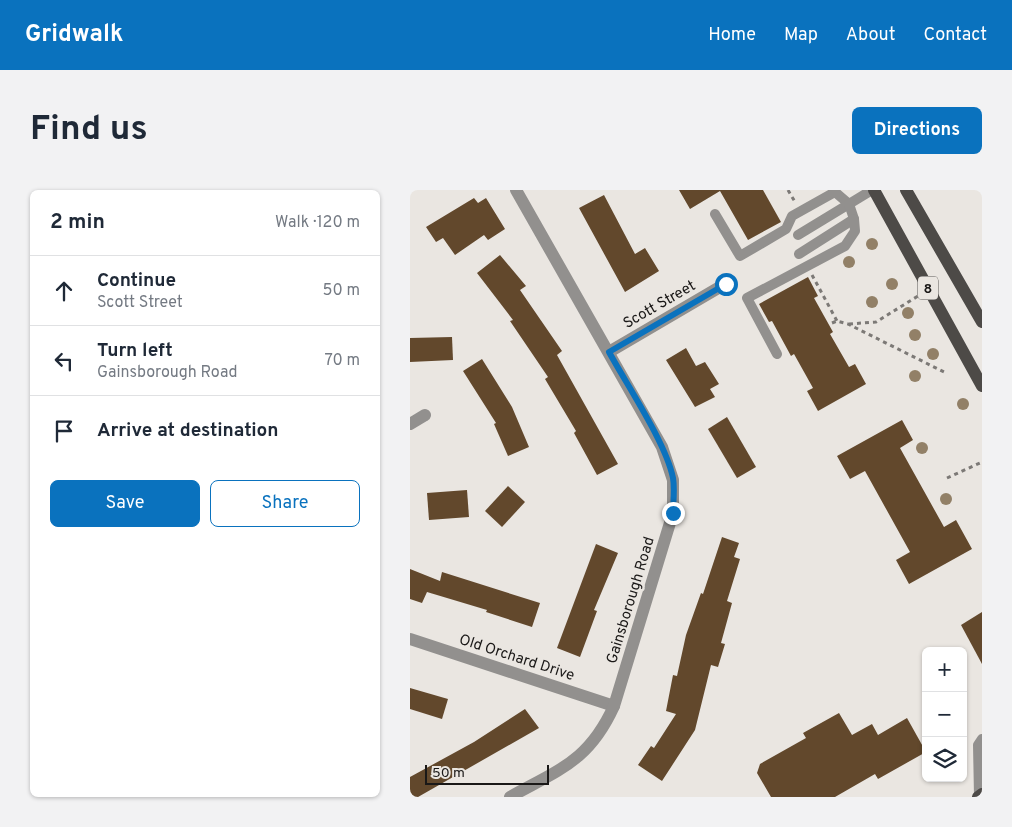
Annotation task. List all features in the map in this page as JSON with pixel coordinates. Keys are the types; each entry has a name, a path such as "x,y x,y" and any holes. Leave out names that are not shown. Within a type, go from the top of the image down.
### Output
{"main road":[{"name":"8","path":"873,190 982,386"},
{"name":"8","path":"906,190 982,322"}],"street":[{"name":"Gainsborough Road","path":"510,797 575,761 597,739 614,706 672,522 673,480 662,447 516,190"},
{"name":"Scott Street","path":"609,352 726,284"},
{"path":"410,424 425,415"},
{"name":"Old Orchard Drive","path":"410,639 614,706"}],"lane":[{"path":"798,235 873,190"},
{"path":"716,214 740,256 786,229 792,216 835,192 849,204 854,219 854,231 846,246 747,298 777,354"},
{"path":"798,254 854,219"},
{"path":"980,796 978,745 982,738"}],"path":[{"path":"807,266 837,321"},
{"path":"848,324 876,322 929,290"},
{"path":"832,323 837,321 848,324 946,372"},
{"path":"947,478 982,462"}],"building":[{"path":"679,190 763,190 781,222 748,240 720,191 690,209"},
{"path":"604,195 635,254 645,248 659,271 625,292 579,208"},
{"path":"474,198 478,203 486,198 505,229 488,240 484,235 455,255 443,238 436,242 426,227"},
{"path":"500,255 526,286 520,290 562,351 557,355 618,464 597,475 574,433 576,431 545,379 548,377 510,321 513,320 477,273"},
{"path":"808,277 818,296 814,298 833,332 830,334 849,367 855,364 866,384 818,411 807,391 813,388 794,354 791,356 772,321 769,322 759,304"},
{"path":"452,337 453,360 410,362 410,338"},
{"path":"686,348 696,366 705,362 719,384 710,389 715,397 695,407 666,360"},
{"path":"482,359 512,407 529,447 508,456 494,424 496,423 463,371"},
{"path":"727,417 756,467 737,478 708,429"},
{"path":"902,420 913,440 900,448 944,527 956,520 972,549 909,584 896,560 910,552 865,471 850,479 837,456"},
{"path":"508,486 525,502 502,527 485,511"},
{"path":"467,490 469,517 429,520 427,493"},
{"path":"722,537 739,543 734,557 740,559 727,601 732,603 721,643 725,644 718,667 711,665 695,730 662,781 638,765 651,746 654,748 676,714 666,711 673,675 677,676 686,635 701,593 703,594"},
{"path":"596,544 618,553 594,610 597,611 580,657 557,648"},
{"path":"410,569 440,581 442,572 540,603 532,627 486,612 487,610 427,592 422,603 410,599"},
{"path":"982,612 982,664 961,625"},
{"path":"410,688 448,699 442,719 410,709"},
{"path":"525,709 539,728 418,797 410,797 410,777 474,742"},
{"path":"839,713 852,735 872,724 878,735 907,718 922,745 922,754 878,779 875,774 835,797 771,797 757,773 760,764 806,738 803,733"}],"route":[{"path":"673,513 673,480 662,447 609,352 726,284"}]}
